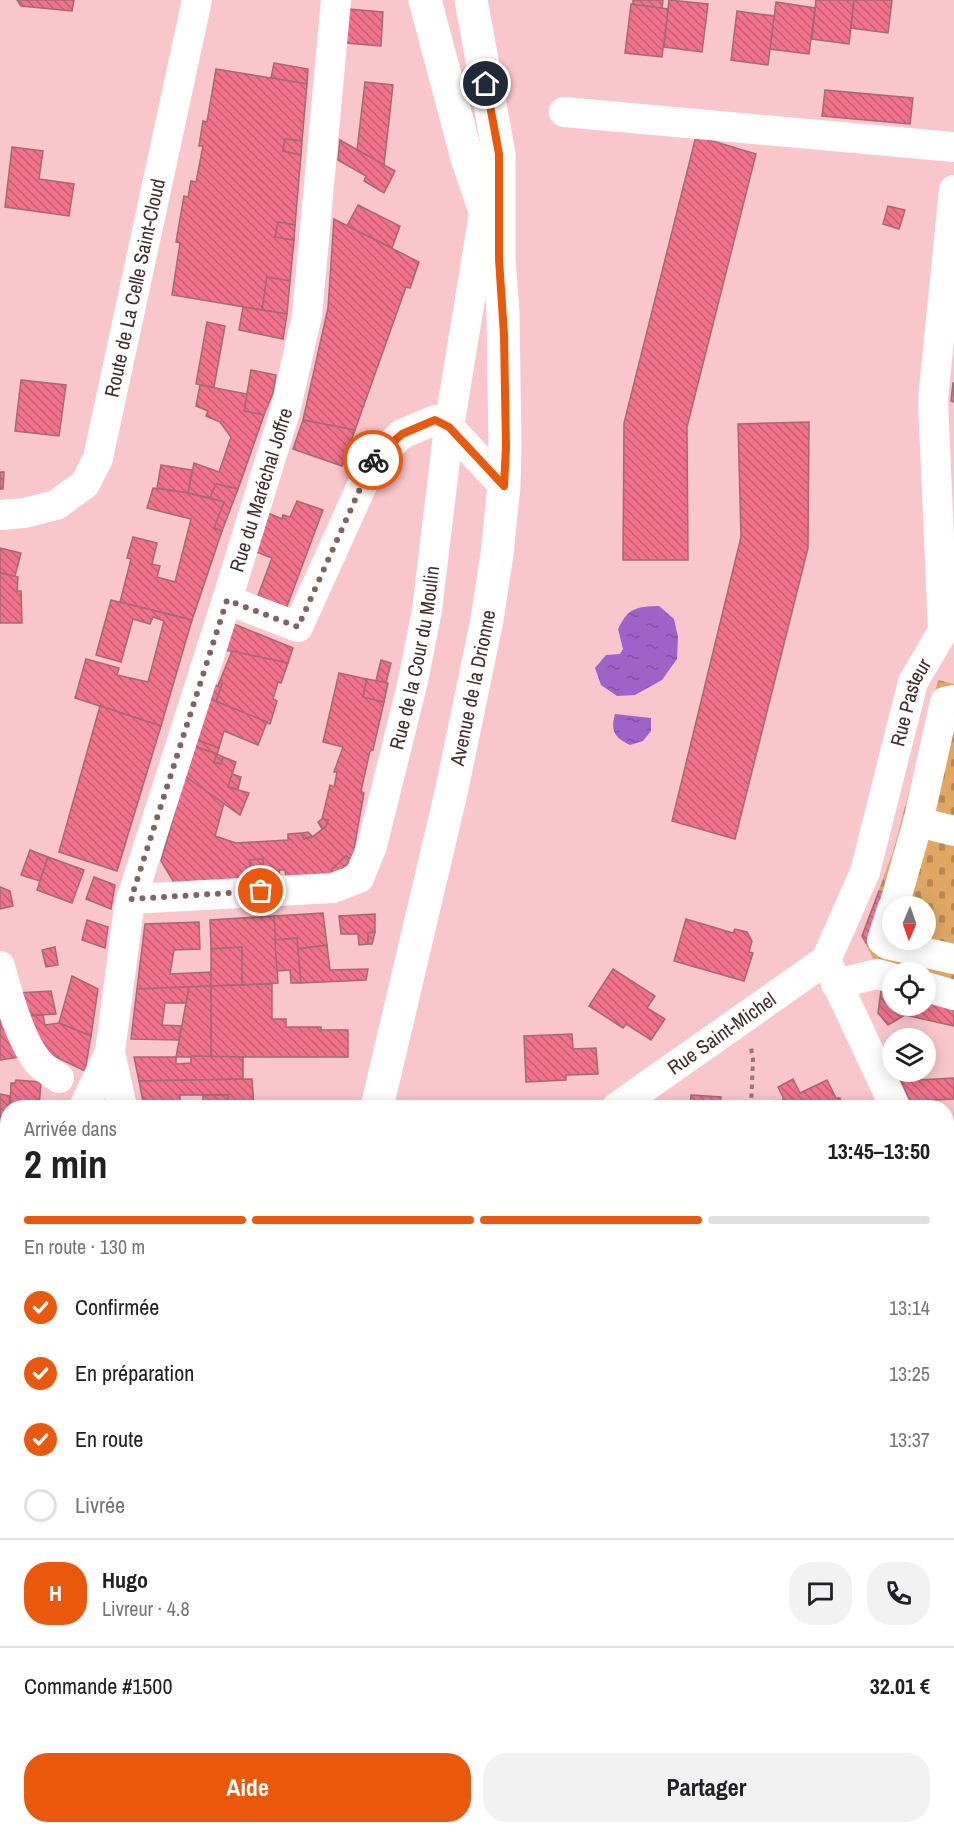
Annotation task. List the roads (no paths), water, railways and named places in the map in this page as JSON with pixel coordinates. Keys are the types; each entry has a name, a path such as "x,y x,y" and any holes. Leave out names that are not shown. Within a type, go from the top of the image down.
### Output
{"main road":[{"name":"Avenue de la Drionne","path":"426,0 467,158 485,208 499,259"},
{"name":"Avenue de la Drionne","path":"379,1100 451,793 487,620 504,486 506,447 504,324 499,259 499,154 471,0"}],"street":[{"name":"Route de La Celle Saint-Cloud","path":"0,515 24,513 56,505 85,484 98,458 197,0"},
{"name":"Rue du Maréchal Joffre","path":"120,1100 110,1052 129,907 285,412 307,315 336,0"},
{"path":"564,112 954,147"},
{"name":"Rue Pasteur","path":"831,972 865,872 913,682 949,627 933,399 954,190"},
{"name":"Rue de la Cour du Moulin","path":"131,899 333,888 359,878 372,846 428,610 449,427 485,208"},
{"path":"227,600 298,627 373,461 402,434 435,420 449,427 504,486"},
{"path":"896,896 918,822 945,702 954,700"},
{"path":"918,822 954,831"},
{"path":"914,950 954,959"},
{"path":"0,966 8,997 27,1042 39,1063 59,1078"},
{"path":"882,975 831,972 892,1100"},
{"name":"Rue Saint-Michel","path":"626,1100 740,1021 831,972"},
{"path":"936,990 954,995"},
{"path":"87,1100 110,1052"}],"water":[{"path":"659,606 674,619 678,637 677,659 662,680 635,695 617,696 601,685 595,668 606,655 620,654 623,649 618,629 630,612 639,608"},
{"path":"615,714 651,718 651,731 643,741 630,745 617,737 615,733 613,725"}]}
